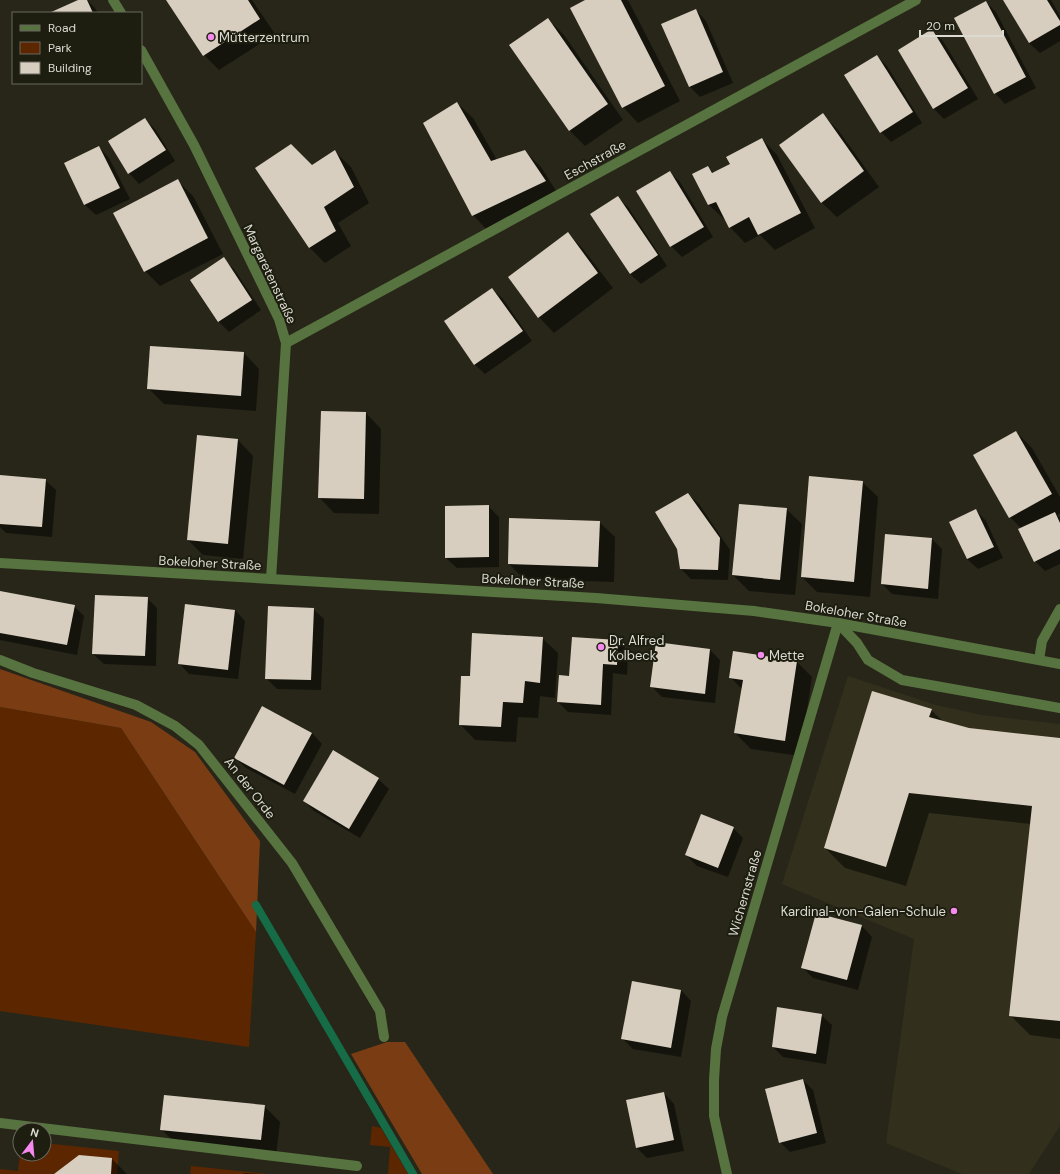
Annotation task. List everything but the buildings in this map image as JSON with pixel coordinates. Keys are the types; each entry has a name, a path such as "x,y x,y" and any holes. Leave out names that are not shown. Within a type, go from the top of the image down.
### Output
{"street":[{"path":"113,0 120,12"},
{"name":"Eschstraße","path":"286,343 916,0"},
{"name":"Margaretenstraße","path":"142,52 194,144 279,319 286,343 271,579"},
{"name":"Bokeloher Straße","path":"0,563 604,598 754,611 838,623 1060,664"},
{"path":"1039,660 1042,641 1060,609"},
{"path":"838,623 857,643 868,660 902,680 1060,708"},
{"name":"Wichernstraße","path":"727,1174 714,1116 716,1048 722,1017 838,623"},
{"name":"An der Orde","path":"0,660 33,673 136,705 175,726 199,745 292,862 380,1011 384,1037"},
{"path":"0,1123 357,1166"}],"shaded area":[{"path":"0,669 151,722 195,752 260,841 256,932 121,728 0,707"},
{"name":"Kardinal-von-Galen-Schule","path":"848,676 936,705 982,715 1060,724 1060,1126 1029,1174 962,1174 886,1143 914,939 782,884"},
{"path":"387,1042 405,1042 493,1174 422,1174 351,1054"}],"green space":[{"path":"0,707 121,728 256,932 249,1047 0,1011"},
{"path":"372,1126 381,1128 408,1174 388,1174 390,1147 370,1145"},
{"path":"52,1144 119,1151 117,1174 0,1174 0,1169 18,1171 19,1162 52,1162"},
{"path":"191,1166 268,1174 190,1174"}],"waterway":[{"path":"256,905 413,1174"}],"place":[{"name":"Mütterzentrum","path":"211,37"},
{"name":"Dr. Alfred Kolbeck","path":"601,647"},
{"name":"Mette","path":"761,655"},
{"name":"Kardinal-von-Galen-Schule","path":"954,911"}]}
